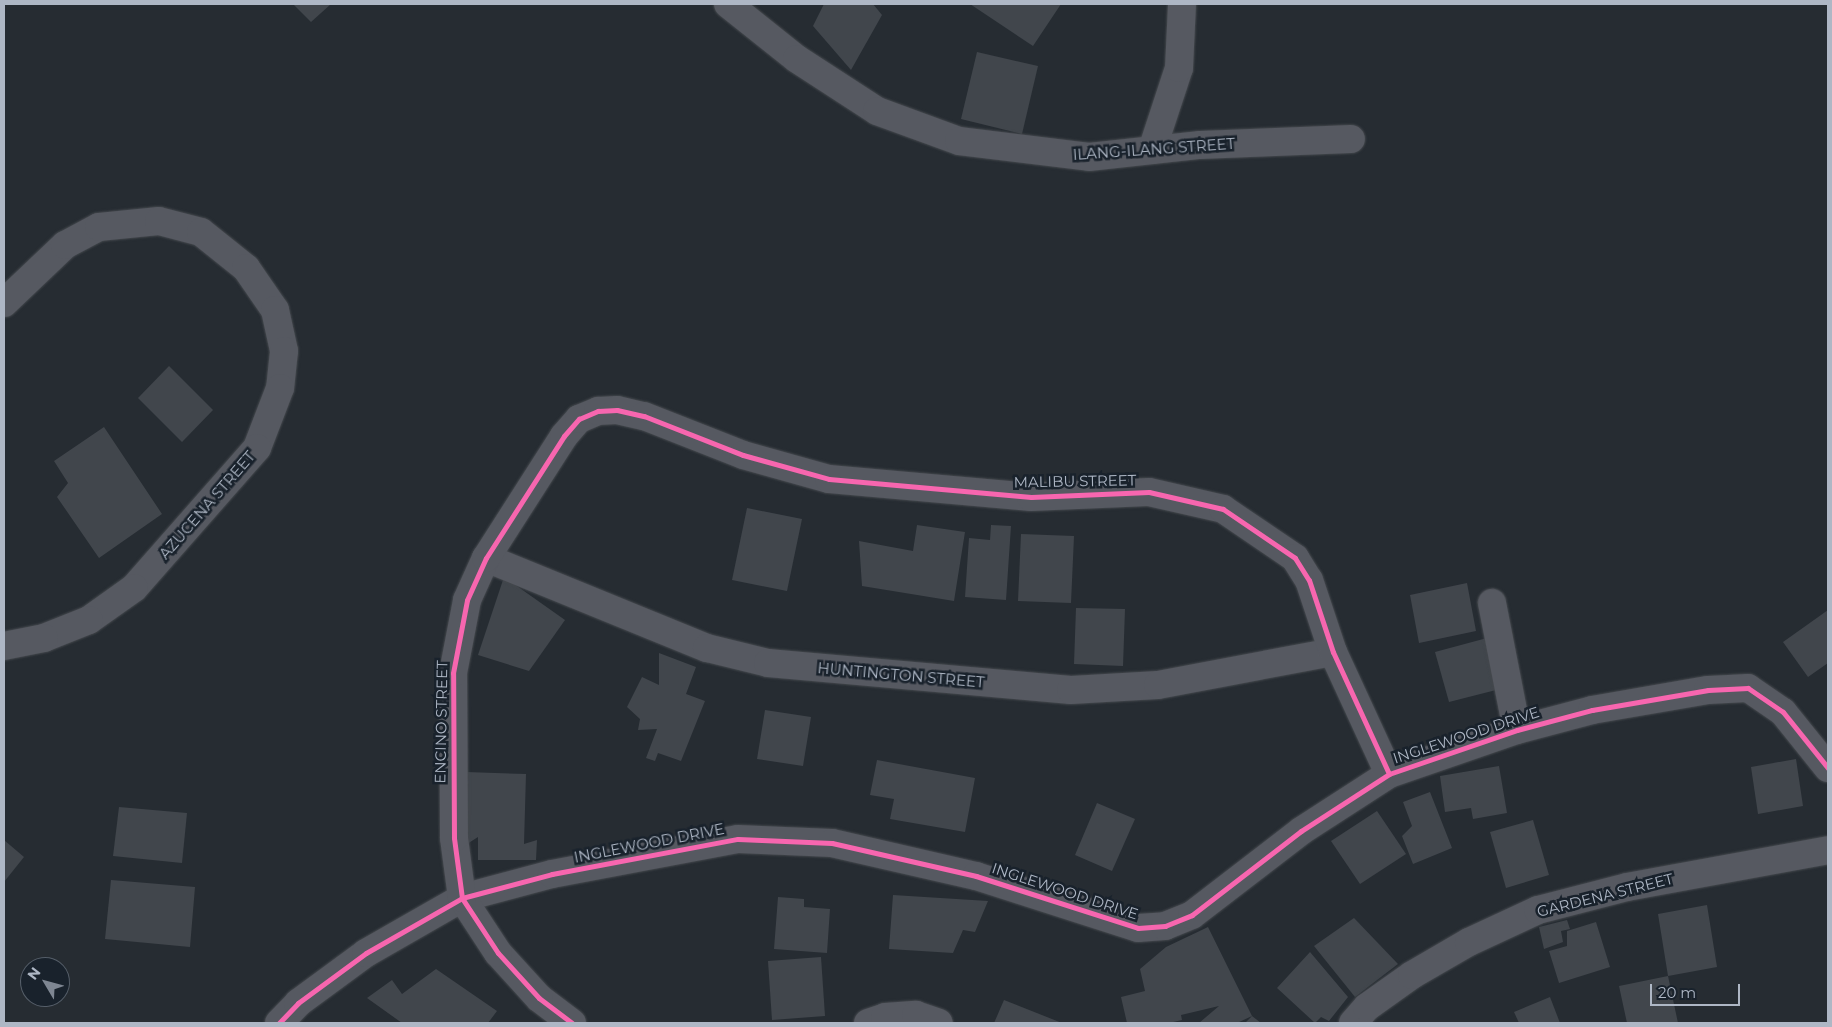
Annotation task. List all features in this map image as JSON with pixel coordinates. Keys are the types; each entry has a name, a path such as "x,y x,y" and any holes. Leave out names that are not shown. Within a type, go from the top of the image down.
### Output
{"street":[{"name":"ILANG-ILANG STREET","path":"728,4 797,59 877,111 959,141 1089,157 1152,150 1351,139"},
{"path":"1152,150 1179,68 1182,4"},
{"name":"AZUCENA STREET","path":"4,303 73,240 99,227 159,221 201,232 246,268 275,310 284,351 280,388 257,448 134,588 89,620 44,638 4,646"},
{"name":"ENCINO STREET","path":"572,1023 540,998 498,953 462,898 454,838 452,673 467,600 486,558 564,436 579,419 598,411 644,416"},
{"name":"MALIBU STREET","path":"644,416 743,455 829,479 1031,497 1149,492 1223,509 1295,558 1308,580 1333,652 1388,774"},
{"name":"HUNTINGTON STREET","path":"486,558 707,648 768,662 1071,690 1158,685 1333,652"},
{"path":"1492,603 1517,730"},
{"name":"INGLEWOOD DRIVE","path":"280,1023 298,1004 366,953 462,898 552,874 738,839 832,843 976,876 1138,928 1165,926 1192,916 1301,831 1388,774 1517,730 1592,710 1708,690 1748,688 1783,712 1828,768"},
{"name":"GARDENA STREET","path":"1353,1023 1367,1007 1412,975 1469,942 1538,910 1627,887 1828,850"},
{"path":"868,1023 885,1017 916,1015 939,1023"}],"building":[{"path":"293,4 331,4 311,22"},
{"path":"824,4 873,4 882,15 851,70 813,26"},
{"path":"970,4 1061,4 1033,46"},
{"path":"977,52 1038,66 1022,134 961,119"},
{"path":"169,366 213,410 182,442 138,398"},
{"path":"104,427 162,514 99,558 57,497 68,483 54,461"},
{"path":"747,508 802,519 787,591 732,580"},
{"path":"917,525 965,532 954,601 862,586 859,541 913,551"},
{"path":"991,525 1011,526 1006,600 965,597 969,538 990,540"},
{"path":"1021,534 1074,536 1071,603 1018,601"},
{"path":"504,577 565,620 529,671 478,655"},
{"path":"1467,583 1476,631 1419,643 1410,595"},
{"path":"1076,608 1125,609 1123,666 1074,664"},
{"path":"1828,610 1828,663 1808,677 1783,642"},
{"path":"1487,638 1500,689 1449,702 1435,652"},
{"path":"659,653 696,667 686,694 705,701 681,761 658,753 655,761 646,758 657,729 638,730 640,719 627,707 642,677 659,685"},
{"path":"765,710 811,717 803,766 757,759"},
{"path":"1796,759 1803,806 1758,814 1751,767"},
{"path":"877,760 975,778 965,832 890,819 894,799 870,795"},
{"path":"1499,766 1507,813 1473,819 1471,808 1445,812 1440,776"},
{"path":"466,772 526,774 524,844 537,840 536,860 478,860 478,837 464,846"},
{"path":"1430,792 1452,848 1413,864 1402,836 1412,826 1403,802"},
{"path":"1097,803 1135,819 1112,871 1075,855"},
{"path":"119,807 187,813 182,863 113,856"},
{"path":"1377,811 1406,854 1360,884 1331,841"},
{"path":"1533,820 1549,875 1506,888 1490,832"},
{"path":"4,840 24,857 4,882"},
{"path":"111,880 195,887 190,947 105,939"},
{"path":"893,895 988,901 975,932 963,930 953,953 889,949"},
{"path":"778,897 804,899 804,907 830,909 827,953 774,949"},
{"path":"1707,905 1717,967 1668,976 1658,914"},
{"path":"1354,918 1398,964 1355,997 1314,946"},
{"path":"1567,920 1570,929 1561,931 1563,942 1544,949 1539,927"},
{"path":"1596,922 1610,967 1559,983 1549,951 1567,946 1567,931"},
{"path":"1208,927 1252,1016 1237,1023 1199,1023 1219,1006 1181,1015 1182,1020 1169,1023 1127,1023 1121,997 1145,991 1140,969 1166,947"},
{"path":"1310,952 1348,997 1329,1021 1321,1017 1315,1023 1277,988"},
{"path":"821,957 825,1016 772,1020 768,961"},
{"path":"436,969 497,1011 488,1023 402,1023 367,998 392,980 402,994"},
{"path":"1668,976 1678,1023 1627,1023 1619,986"},
{"path":"1550,997 1560,1023 1519,1023 1514,1012"},
{"path":"1004,1000 1062,1023 994,1023"},
{"path":"1252,1016 1261,1023 1245,1023"}],"cycle path":[{"path":"572,1023 539,998 498,953 462,898 454,838 453,673 467,600 486,558 564,436 579,419 598,411 617,410 644,416 743,455 829,479 1031,497 1149,492 1223,509 1295,558 1309,580 1333,652 1389,774"},
{"path":"279,1023 298,1003 366,953 462,898 552,874 738,839 832,843 976,876 1138,928 1165,926 1192,915 1301,831 1389,774 1517,730 1592,710 1708,690 1748,688 1783,712 1828,768"}]}
